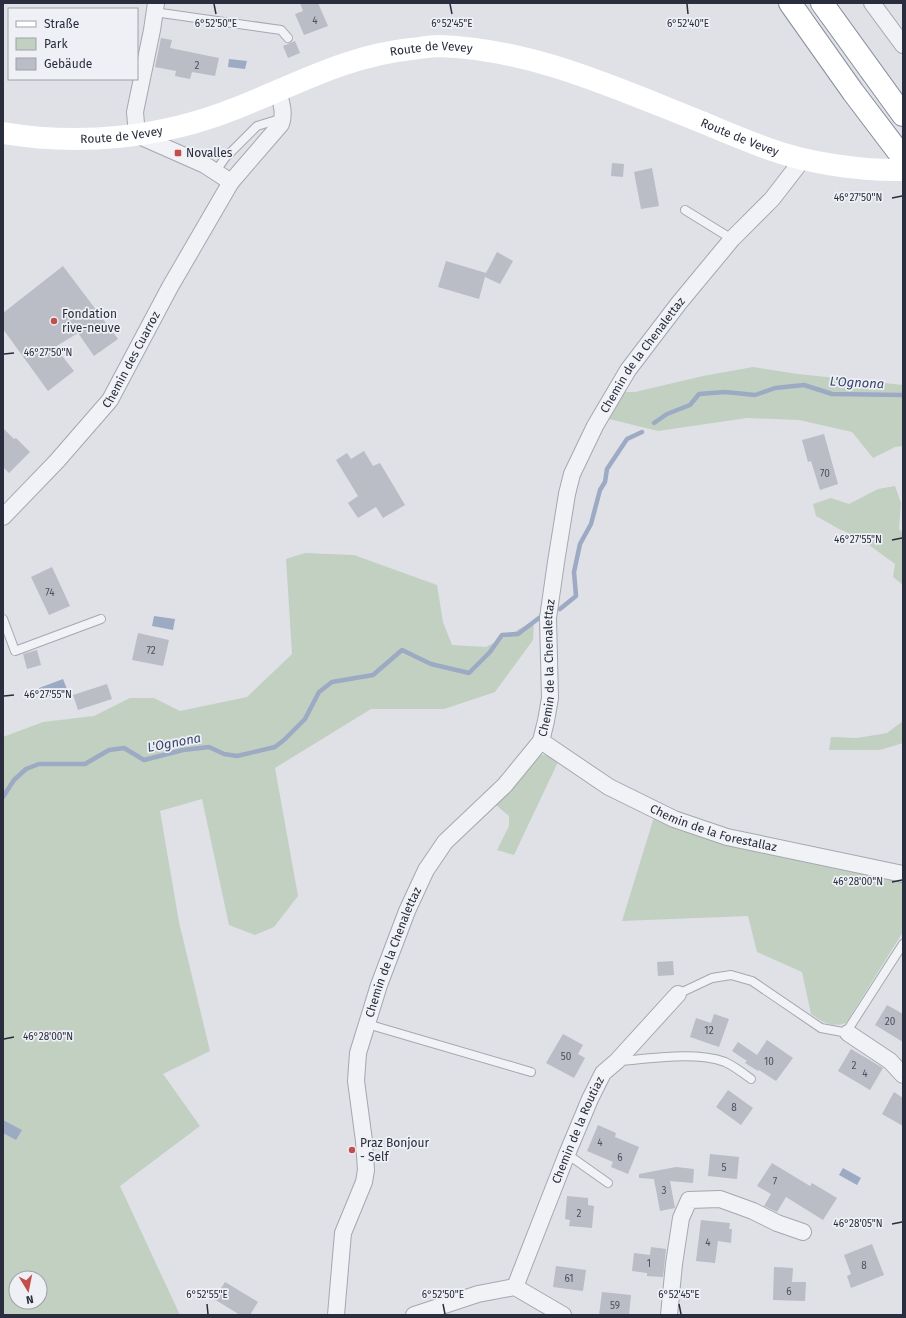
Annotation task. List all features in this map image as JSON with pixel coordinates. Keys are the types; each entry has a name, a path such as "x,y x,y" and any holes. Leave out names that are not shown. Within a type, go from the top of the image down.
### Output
{"main road":[{"path":"790,3 853,92 903,158"},
{"path":"822,3 903,115"},
{"name":"Route de Vevey","path":"3,133 63,140 115,138 173,128 231,111 328,69 364,57 401,50 437,46 490,50 534,60 593,79 771,150 803,159 855,168 903,170"}],"street":[{"path":"872,3 903,45"},
{"path":"155,8 135,112 137,135 205,166 231,182"},
{"path":"278,90 283,117"},
{"name":"Chemin des Cuarroz","path":"6,507 57,461 110,400 170,287 231,182 281,124 283,117"},
{"name":"Chemin de la Chenalettaz","path":"336,1315 343,1233 364,1182 366,1170 364,1141 356,1081 358,1053 385,970 407,911 426,870 445,842 505,785 541,741 550,698 548,618 567,494 572,474 595,426 628,370 679,303 732,239 772,198 803,159"},
{"name":"Chemin de la Forestallaz","path":"541,741 609,787 674,819 728,837 903,874"},
{"name":"Chemin de la Routiaz","path":"515,1287 567,1154 590,1099 603,1073 617,1061 678,994"},
{"name":"Chemin de la Routiaz","path":"848,1033 890,1061 903,1075"},
{"path":"670,1315 674,1264 681,1218 690,1200 720,1199 753,1211 777,1223 803,1232"},
{"path":"414,1315 478,1294 515,1287 563,1315"}],"lane":[{"path":"155,8 280,30 288,38"},
{"path":"215,172 225,158 257,126 283,117"},
{"path":"685,210 732,239"},
{"path":"3,619 15,651 101,619"},
{"path":"848,1033 849,1028 903,944"},
{"name":"Chemin de la Routiaz","path":"678,994 712,978 731,975 752,981 821,1028 848,1033"},
{"path":"367,1024 531,1072"},
{"path":"617,1061 687,1057 710,1058 726,1063 751,1079"},
{"path":"567,1154 608,1183"}],"green space":[{"path":"753,367 798,374 903,385 903,446 895,447 873,458 852,432 799,420 747,418 658,431 609,419 615,392 635,392 703,376"},
{"path":"895,486 901,503 899,529 903,533 903,585 893,577 895,564 858,537 839,529 816,516 813,504 831,498 849,504 878,489"},
{"path":"305,553 354,555 437,585 443,622 452,645 486,647 534,621 533,640 495,692 444,709 371,709 275,768 298,896 274,927 255,935 229,925 202,799 160,811 179,922 210,1051 163,1074 200,1126 120,1186 180,1315 3,1315 3,737 43,722 94,716 130,698 154,698 180,711 247,697 292,654 286,559"},
{"path":"903,721 903,743 880,750 829,750 831,737 857,738 887,733"},
{"path":"537,755 550,755 559,760 514,855 497,850 509,826 509,816 496,805"},
{"path":"654,817 903,880 903,932 846,1023 835,1025 823,1022 811,1014 802,972 757,952 748,916 622,921"}],"water":[{"path":"229,59 247,61 245,69 228,67"},
{"path":"154,616 175,619 173,630 152,626"},
{"path":"63,679 67,689 43,698 39,688"},
{"path":"3,1120 22,1130 16,1140 3,1133"},
{"path":"843,1168 861,1178 857,1185 839,1175"}],"building":[{"path":"300,3 318,3 328,26 304,35 295,14 303,11"},
{"path":"161,38 172,40 170,48 219,58 215,76 192,72 190,79 175,76 176,71 155,67"},
{"path":"295,41 300,53 288,58 283,46"},
{"path":"612,163 624,164 623,177 611,176"},
{"path":"652,168 659,206 641,209 634,172"},
{"path":"497,252 513,261 500,284 485,277 479,299 438,287 446,261 486,273"},
{"name":"Fondation rive-neuve","path":"63,266 118,339 94,356 78,333 55,347 74,371 48,391 3,329 3,313"},
{"path":"3,428 30,452 9,473 3,467"},
{"path":"824,434 838,484 820,490 811,461 808,462 802,440"},
{"path":"364,451 373,466 380,463 405,505 383,518 376,507 358,518 348,503 358,496 336,460 347,453 351,459"},
{"path":"52,567 70,606 49,615 31,577"},
{"path":"138,633 169,640 163,666 132,660"},
{"path":"37,650 41,665 27,669 23,654"},
{"path":"107,684 112,699 78,710 73,695"},
{"path":"673,961 674,975 658,976 657,962"},
{"path":"887,1005 903,1014 903,1042 875,1025"},
{"path":"714,1014 729,1019 719,1047 690,1037 696,1018 711,1023"},
{"path":"563,1034 583,1045 578,1054 585,1058 574,1078 546,1063"},
{"path":"767,1040 793,1058 776,1081 745,1063 747,1061 732,1051 738,1042 757,1055"},
{"path":"851,1049 883,1068 870,1090 838,1071"},
{"path":"728,1090 753,1108 741,1125 716,1107"},
{"path":"894,1092 903,1098 903,1126 882,1114"},
{"path":"598,1125 616,1133 615,1137 639,1147 628,1174 611,1167 613,1162 587,1151"},
{"path":"710,1154 739,1157 737,1179 708,1176"},
{"path":"772,1163 810,1186 812,1183 837,1198 823,1220 786,1197 777,1212 764,1206 771,1194 757,1186"},
{"path":"676,1167 694,1169 693,1183 670,1181 675,1208 660,1211 654,1179 639,1178 639,1174"},
{"path":"567,1196 588,1198 588,1205 594,1206 592,1228 569,1226 570,1220 565,1219"},
{"path":"701,1220 730,1223 729,1229 732,1229 731,1243 718,1241 715,1263 696,1261"},
{"path":"872,1244 884,1275 851,1288 847,1276 851,1274 844,1255"},
{"path":"651,1247 666,1249 663,1277 647,1276 647,1273 632,1271 634,1253 650,1255"},
{"path":"556,1266 586,1270 583,1291 553,1287"},
{"path":"774,1267 793,1268 792,1282 806,1282 805,1301 773,1300"},
{"path":"225,1282 258,1302 250,1315 240,1315 214,1299"},
{"path":"602,1292 631,1295 629,1315 599,1315"}],"waterway":[{"name":"L'Ognona","path":"654,423 667,414 690,405 699,394 725,392 755,395 775,388 804,385 832,394 903,395"},
{"name":"L'Ognona","path":"560,609 576,596 574,572 580,544 591,524 600,490 605,482 607,469 627,439 642,432"},
{"name":"L'Ognona","path":"3,797 14,780 26,769 39,764 85,764 109,750 124,748 144,760 183,750 209,747 224,754 237,756 275,747 305,719 319,692 332,682 373,675 402,650 431,664 469,673 490,652 502,635 518,634 539,618"}],"place":[{"name":"Novalles","path":"178,153"},
{"name":"Fondation rive-neuve","path":"54,321"},
{"name":"Praz Bonjour - Self","path":"352,1150"}]}
